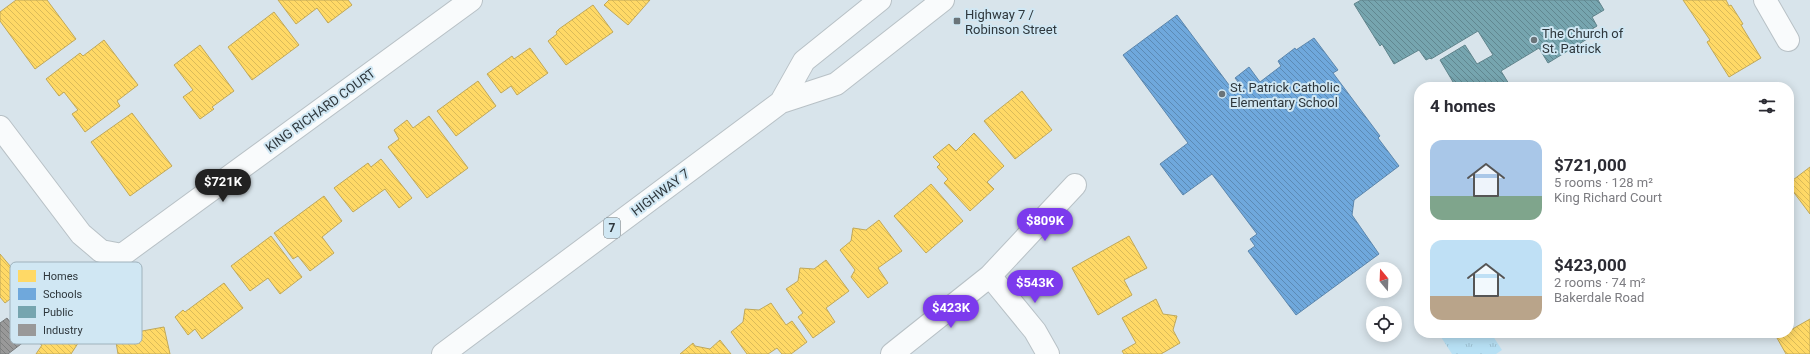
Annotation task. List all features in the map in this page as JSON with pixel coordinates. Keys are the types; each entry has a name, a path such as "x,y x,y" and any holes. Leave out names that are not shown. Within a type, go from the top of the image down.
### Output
{"street":[{"name":"KING RICHARD COURT","path":"0,127 80,234 101,251 122,256 471,0"},
{"name":"HIGHWAY 7","path":"781,102 804,61 880,0"},
{"name":"HIGHWAY 7","path":"443,354 781,102 836,84 943,0"},
{"path":"1765,0 1788,40"},
{"path":"892,354 990,276 1075,185"},
{"path":"990,276 1035,331 1048,354"}],"green space":[{"path":"1442,338 1494,338 1502,350 1496,354 1452,354"}],"building: Homes":[{"path":"16,0 47,0 76,39 35,69 0,21 0,12"},
{"path":"278,0 348,0 352,5 328,23 317,8 296,24"},
{"path":"609,0 650,0 628,25 604,5"},
{"path":"1683,0 1726,0 1743,24 1741,25 1761,58 1729,77 1707,42 1710,40"},
{"path":"593,5 613,32 566,65 548,41 557,34 556,32 559,29"},
{"path":"274,12 299,45 252,80 228,47"},
{"path":"104,40 138,85 117,101 120,106 85,132 72,114 78,110 64,92 59,96 46,79 80,53 83,56"},
{"path":"200,45 234,91 212,107 214,109 200,119 183,97 193,90 174,65"},
{"path":"530,48 548,73 517,95 511,86 501,93 487,74 512,56 514,59"},
{"path":"478,81 496,106 456,136 437,111"},
{"path":"1022,91 1052,130 1015,159 984,121"},
{"path":"132,113 172,166 130,196 91,142"},
{"path":"429,116 468,168 427,198 388,147 399,139 394,130 407,120 413,128"},
{"path":"974,133 1004,166 987,182 994,189 970,211 944,183 948,179 937,167 940,164 933,157 949,144 956,151"},
{"path":"381,159 412,198 399,208 385,189 353,212 334,188 368,163 371,167"},
{"path":"1810,167 1810,214 1794,193 1794,179"},
{"path":"931,184 963,221 926,253 894,216"},
{"path":"324,196 342,221 322,237 334,253 310,271 298,256 293,259 274,233"},
{"path":"879,220 902,251 878,268 888,283 868,298 851,277 855,270 840,250 851,241 853,228 866,230"},
{"path":"271,236 302,277 280,294 268,278 250,291 231,266"},
{"path":"1129,236 1147,268 1124,280 1132,295 1098,315 1072,268"},
{"path":"0,254 10,266 10,299 5,303 0,297"},
{"path":"826,260 849,291 826,308 835,322 813,338 798,317 803,313 786,289 798,281 800,268 814,269"},
{"path":"224,283 243,308 202,339 195,329 188,335 175,317 183,310 185,312"},
{"path":"1156,299 1163,314 1177,316 1173,330 1180,343 1161,354 1124,354 1122,351 1136,343 1122,318"},
{"path":"771,303 786,325 792,321 807,342 791,354 782,354 777,348 768,354 747,354 731,332 743,322 745,309 759,310"},
{"path":"1810,319 1810,354 1786,354 1777,338 1794,338 1794,328"},
{"path":"164,327 170,354 118,354 116,344 142,344 142,331"},
{"path":"720,340 731,354 680,354 693,343 695,346 710,349"},
{"path":"40,344 78,344 71,354 36,354 42,345"}],"building: Schools":[{"path":"1177,15 1235,93 1242,87 1235,78 1249,67 1260,82 1281,66 1278,61 1295,48 1296,50 1314,38 1338,70 1333,73 1380,136 1378,138 1399,166 1354,200 1352,215 1379,254 1366,262 1366,264 1296,315 1248,251 1255,246 1250,239 1257,234 1212,174 1183,195 1160,164 1188,143 1123,55"}],"building: Public":[{"name":"The Church of St. Patrick","path":"1361,0 1598,0 1604,10 1592,17 1597,26 1589,31 1592,36 1548,63 1539,48 1501,71 1508,82 1453,82 1440,60 1465,45 1477,64 1493,55 1478,31 1431,59 1426,60 1419,50 1394,64 1382,44 1380,46 1354,4"}],"building: Industry":[{"path":"7,318 10,322 10,344 21,344 8,354 0,354 0,323"}],"place":[{"name":"Highway 7 / Robinson Street","path":"957,21"},
{"name":"The Church of St. Patrick","path":"1534,40"},
{"name":"St. Patrick Catholic Elementary School","path":"1222,94"}]}
